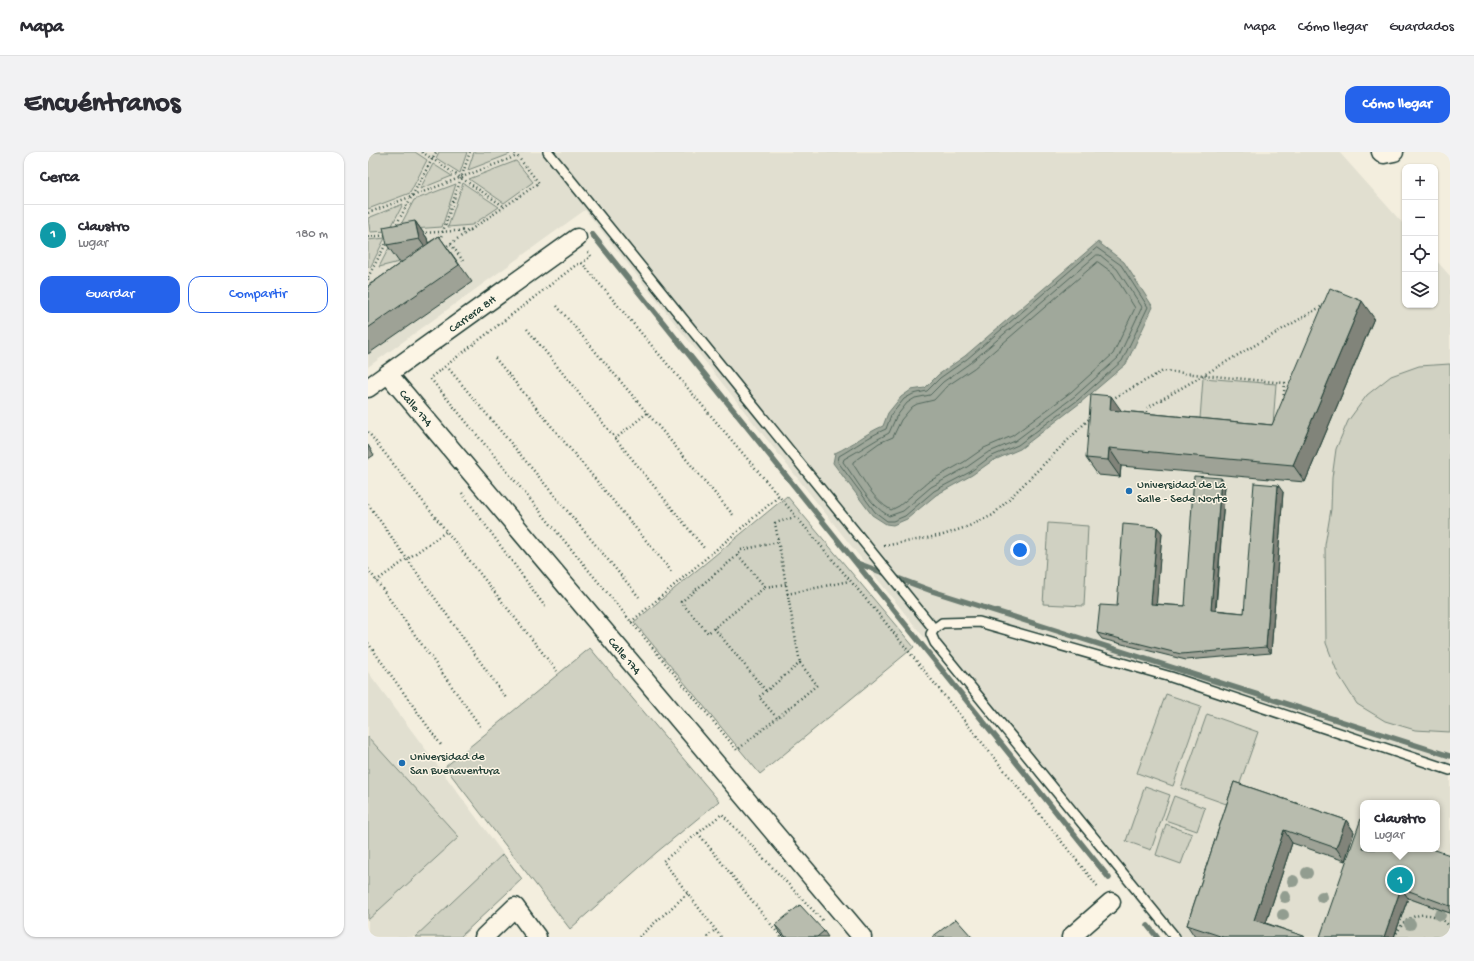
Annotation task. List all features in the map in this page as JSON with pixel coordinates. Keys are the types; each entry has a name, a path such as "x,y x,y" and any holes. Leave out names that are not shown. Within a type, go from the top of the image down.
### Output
{"street":[{"name":"Carrera 8H","path":"368,388 577,238"},
{"name":"Calle 174","path":"388,374 862,937"},
{"path":"1071,937 1111,902"},
{"path":"484,937 515,907 537,937"}],"lane":[{"path":"548,152 871,549 934,629"},
{"path":"1175,937 935,643 932,634 934,629 942,623 979,622 1171,677 1450,770"}],"path":[{"path":"422,152 505,207"},
{"path":"394,229 436,152"},
{"path":"439,243 470,152"},
{"path":"440,251 539,183 514,152"},
{"path":"368,213 517,156"},
{"path":"421,233 471,230"},
{"path":"368,237 391,235 368,278 375,289"},
{"path":"577,238 591,256 582,263 576,265 430,378 738,750 817,685 800,663 775,523 795,517"},
{"path":"451,244 462,261"},
{"path":"582,263 849,581 1111,902"},
{"path":"1146,421 1147,408 1329,302"},
{"path":"557,306 734,516"},
{"path":"526,329 704,548"},
{"path":"495,358 672,572"},
{"path":"449,370 639,597"},
{"path":"1107,401 1163,371 1285,383 1283,404"},
{"path":"615,439 647,413"},
{"path":"871,549 943,535 994,515 1091,417"},
{"path":"368,432 557,670"},
{"path":"631,622 778,497"},
{"path":"368,504 506,698"},
{"path":"376,581 447,531"},
{"path":"778,542 741,550 738,555 681,602 708,633 765,587 786,584"},
{"path":"738,555 765,587"},
{"path":"368,569 480,726"},
{"path":"787,594 849,581"},
{"path":"714,628 766,691"},
{"path":"368,643 441,745"},
{"path":"777,718 758,697 800,663"},
{"path":"721,937 663,861 722,814 827,926"},
{"path":"698,833 781,937"},
{"path":"639,937 688,893"},
{"path":"1436,916 1438,908"},
{"path":"1395,936 1406,920 1416,915 1426,914 1436,916 1445,921 1450,927"},
{"path":"707,937 715,930"}],"shaded area":[{"name":"Universidad de La Salle - Sede Norte","path":"368,152 1339,152 1402,223 1402,308 1438,308 1438,262 1450,276 1450,937 1166,937 906,615 585,210 368,367"},
{"path":"373,152 415,152 427,160 410,193 368,209 368,155"},
{"path":"439,152 467,152 460,173 436,158"},
{"path":"474,152 509,152 510,154 468,170"},
{"path":"516,161 533,182 504,203 469,179"},
{"path":"433,164 452,176 420,189"},
{"path":"463,183 499,207 472,225 448,227"},
{"path":"456,184 442,227 398,230 414,200"},
{"path":"403,204 389,231 370,232 368,218"},
{"path":"385,238 370,268 368,266 368,240"},
{"path":"394,238 399,262 379,267"},
{"path":"1450,364 1450,732 1415,730 1385,721 1357,704 1338,674 1326,643 1325,545 1331,509 1332,478 1336,449 1348,421 1367,395 1391,376 1419,366"},
{"path":"1203,378 1276,384 1273,425 1200,419"},
{"path":"787,496 914,647 760,774 634,622"},
{"path":"1048,523 1088,526 1084,606 1043,604"},
{"path":"590,648 719,801 657,852 570,929 445,767"},
{"name":"Universidad de San Buenaventura","path":"368,672 522,879 460,937 368,937"},
{"path":"1166,694 1201,706 1173,786 1137,773"},
{"path":"1207,714 1258,732 1232,806 1181,788"},
{"path":"368,737 459,837 368,920"},
{"path":"1145,786 1170,795 1151,850 1126,841"},
{"path":"1174,796 1205,808 1197,831 1165,820"},
{"path":"1166,824 1192,834 1181,864 1156,855"},
{"path":"503,854 522,879 460,937 415,937"},
{"path":"1408,898 1450,913 1450,937 1394,937"}],"water":[{"path":"1098,242 1124,262 1153,307 1126,364 1080,403 1020,449 992,461 972,475 936,495 907,519 893,525 886,524 872,515 833,463 835,453 883,426 888,413 901,397 911,390 925,388 938,375 965,356"}],"building":[{"path":"415,221 419,239 387,245 383,227"},
{"path":"439,236 459,265 368,328 368,286"},
{"path":"1330,288 1362,301 1293,465 1109,448 1108,460 1086,458 1091,394 1111,396 1110,410 1272,425"},
{"path":"1194,476 1221,478 1211,610 1244,613 1254,483 1278,485 1266,647 1181,654 1097,633 1100,605 1117,606 1123,524 1157,527 1151,604 1185,606"},
{"path":"1234,782 1346,820 1336,848 1284,830 1254,920 1304,937 1223,937 1187,925"},
{"path":"1360,822 1360,852 1440,852 1450,855 1450,906 1401,888 1384,937 1320,937"},
{"path":"800,905 824,931 817,937 786,937 775,925"},
{"path":"956,919 972,937 932,937"}],"waterway":[{"path":"592,234 1109,878"},
{"path":"857,563 932,591 1450,756"},
{"path":"1148,926 1157,937"}],"place":[{"name":"Universidad de La Salle - Sede Norte","path":"1129,491"},
{"name":"Universidad de San Buenaventura","path":"402,763"},
{"name":"Claustro","path":"1400,880"}]}
